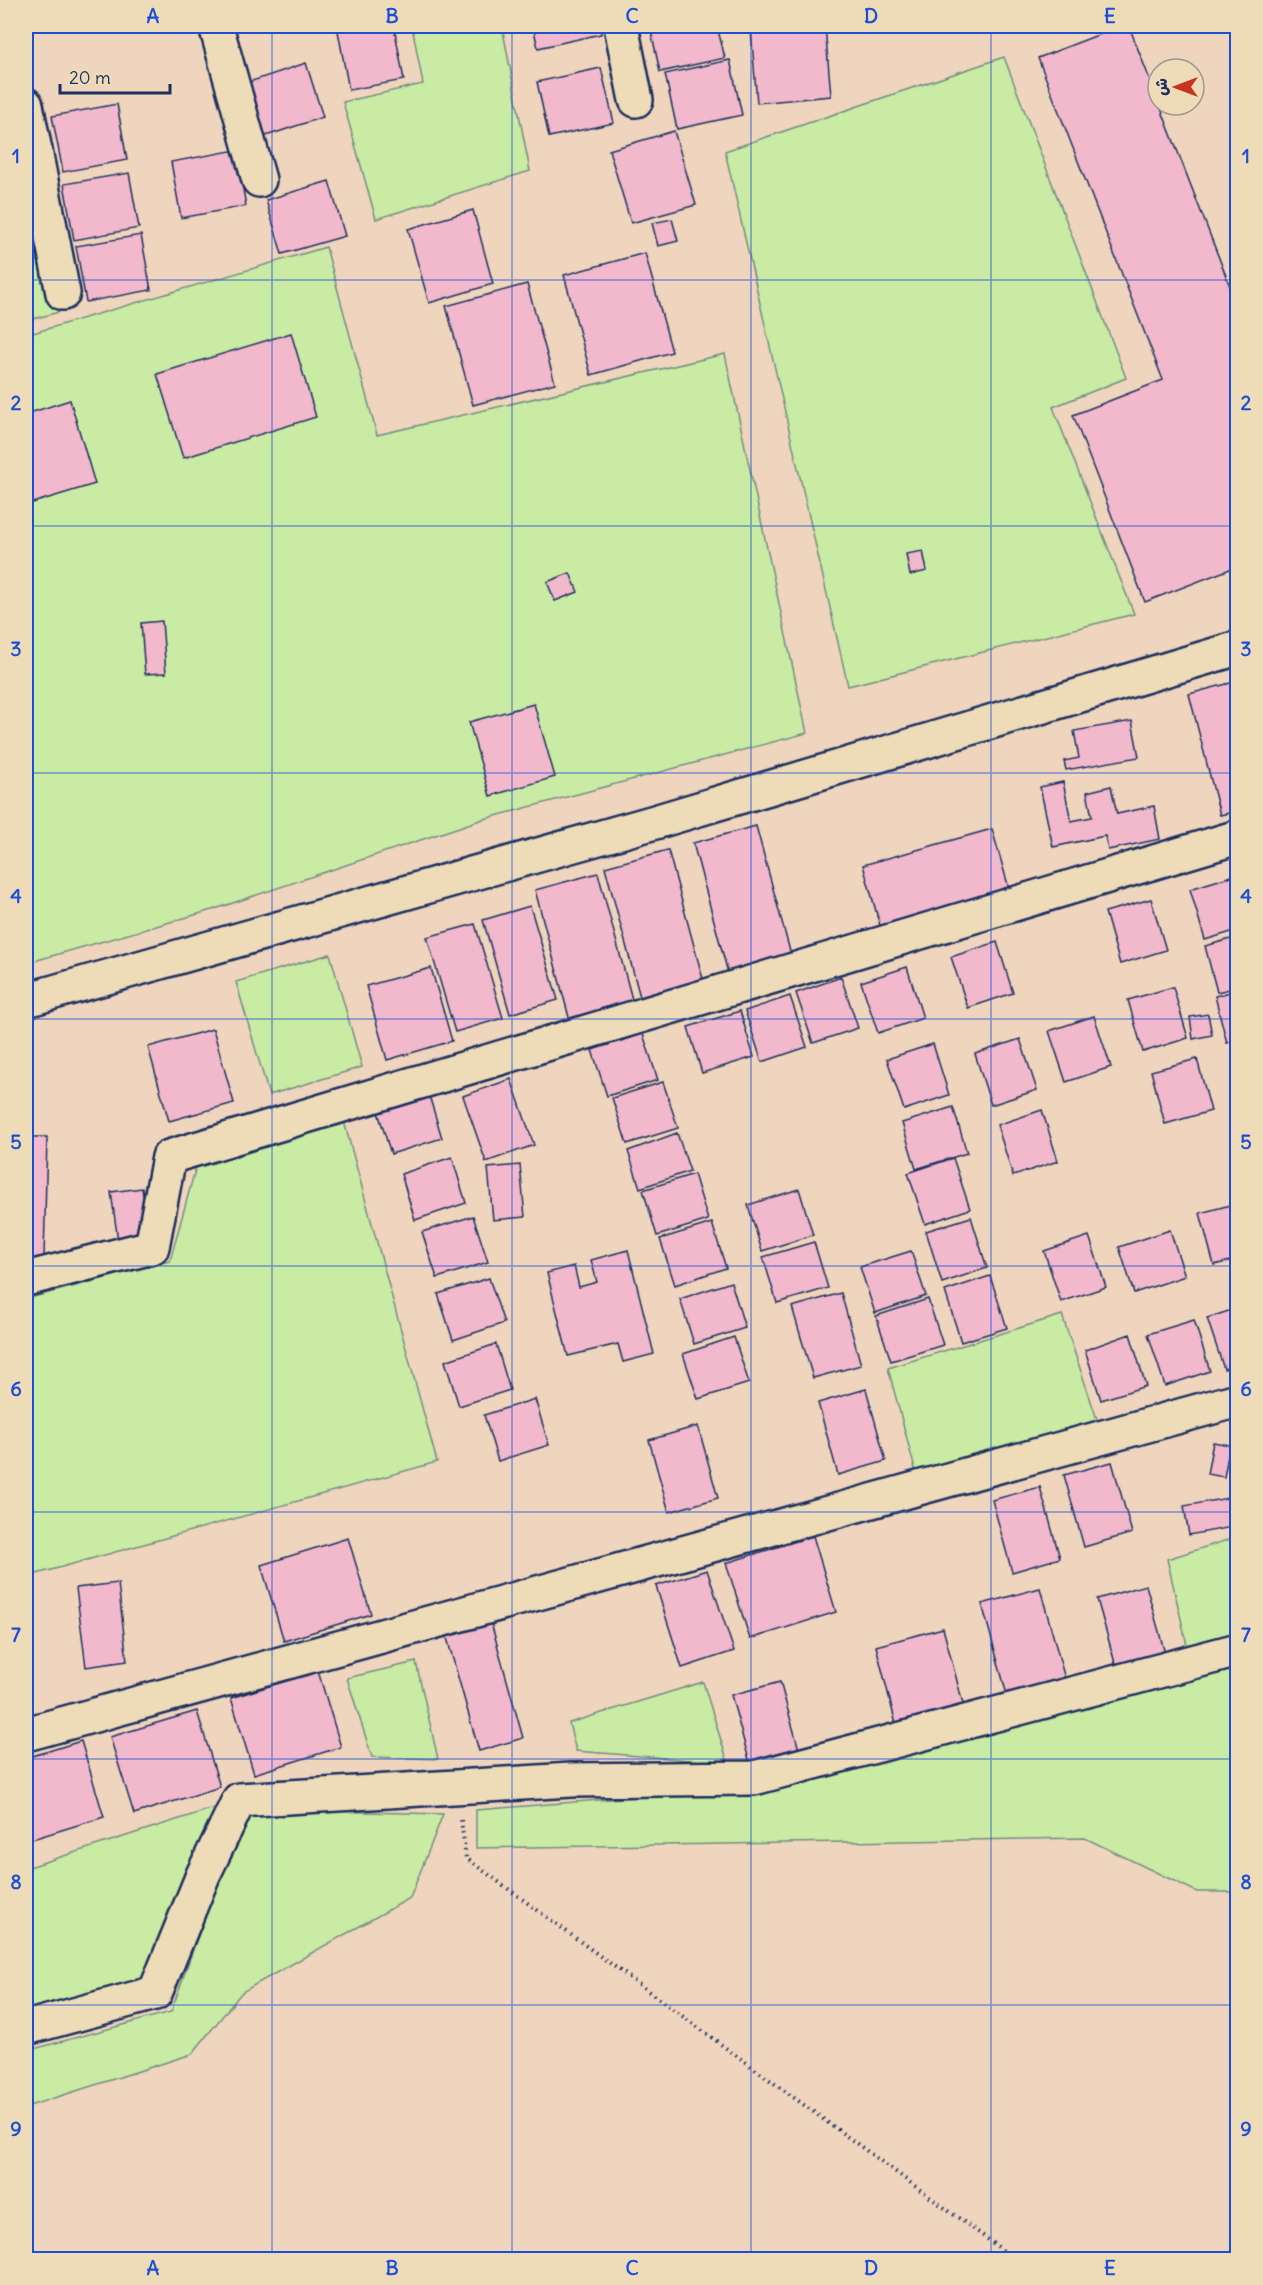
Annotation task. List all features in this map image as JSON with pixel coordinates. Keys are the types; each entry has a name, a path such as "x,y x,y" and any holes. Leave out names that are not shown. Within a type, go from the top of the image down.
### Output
{"street":[{"path":"216,26 259,180"},
{"path":"621,26 636,100"},
{"path":"26,105 63,293"},
{"path":"26,1000 655,822 1238,648"},
{"path":"26,1280 152,1247 169,1157 1238,837"},
{"path":"26,1734 1238,1400"},
{"path":"26,2028 155,1993 203,1875 238,1800 571,1780 754,1778 1238,1650"}],"path":[{"path":"458,1787 465,1858 1016,2259"}],"green space":[{"path":"412,26 502,26 530,171 376,219 343,102 423,84"},
{"path":"1004,57 1126,378 1053,407 1134,614 848,686 725,151"},
{"path":"26,153 59,312 26,321"},
{"path":"326,247 377,435 725,354 807,733 480,820 212,910 27,963 26,335"},
{"path":"330,954 362,1067 269,1095 236,982"},
{"path":"342,1114 437,1462 26,1577 26,1299 170,1261 198,1159"},
{"path":"1062,1315 1103,1437 920,1488 888,1368"},
{"path":"1237,1537 1237,1632 1187,1645 1167,1559"},
{"path":"416,1662 438,1759 372,1757 347,1678"},
{"path":"1230,1669 1238,1755 1237,1892 1197,1892 1085,1838 476,1848 476,1810 794,1784"},
{"path":"703,1682 728,1763 576,1751 569,1723"},
{"path":"239,1800 155,1993 26,2028 26,1868"},
{"path":"243,1809 443,1814 410,1898 242,1992 192,2054 26,2107 26,2051 171,2012"}],"building":[{"path":"337,26 394,26 404,80 349,90"},
{"path":"533,26 600,26 601,34 538,48"},
{"path":"650,26 717,26 725,58 660,72"},
{"path":"825,26 831,96 757,103 751,30"},
{"path":"1121,26 1129,26 1146,70 1146,117 1164,117 1238,307 1238,566 1145,602 1073,415 1163,380 1038,58"},
{"path":"730,60 742,115 677,129 665,74"},
{"path":"306,63 323,117 260,138 243,84"},
{"path":"601,68 614,123 549,137 537,82"},
{"path":"117,104 127,160 63,172 52,116"},
{"path":"674,131 696,205 631,223 609,150"},
{"path":"236,150 246,206 181,218 171,162"},
{"path":"129,173 139,228 74,240 64,184"},
{"path":"329,181 345,236 282,254 266,200"},
{"path":"473,210 493,284 429,303 408,229"},
{"path":"672,219 678,241 658,246 652,223"},
{"path":"141,235 151,290 86,302 76,246"},
{"path":"645,253 672,352 591,375 564,275"},
{"path":"527,284 555,383 473,405 446,306"},
{"path":"291,333 316,417 183,458 157,374"},
{"path":"70,400 95,484 26,505 26,414"},
{"path":"923,551 927,571 910,575 906,554"},
{"path":"570,573 578,592 555,601 547,582"},
{"path":"162,621 166,673 145,674 141,623"},
{"path":"1238,681 1238,811 1220,815 1189,694"},
{"path":"534,704 555,777 490,796 469,722"},
{"path":"1132,721 1139,757 1066,770 1064,761 1079,758 1074,731"},
{"path":"1063,782 1071,821 1092,817 1087,792 1111,786 1117,814 1154,806 1160,839 1108,850 1105,836 1053,847 1040,787"},
{"path":"756,826 791,955 728,973 693,843"},
{"path":"992,829 1010,892 881,929 863,865"},
{"path":"668,850 703,979 640,997 605,867"},
{"path":"598,873 633,1003 570,1021 535,890"},
{"path":"1235,875 1238,883 1238,930 1205,940 1190,889"},
{"path":"1151,899 1166,950 1120,964 1105,912"},
{"path":"530,906 558,1000 510,1014 483,920"},
{"path":"475,924 503,1018 455,1032 427,937"},
{"path":"1238,937 1238,987 1217,992 1205,946"},
{"path":"997,942 1013,993 968,1008 951,957"},
{"path":"907,967 923,1018 878,1033 861,982"},
{"path":"431,968 452,1041 387,1060 366,986"},
{"path":"841,977 858,1028 813,1043 796,993"},
{"path":"1173,987 1188,1038 1143,1052 1128,1000"},
{"path":"1238,990 1238,1040 1227,1043 1215,996"},
{"path":"790,996 807,1047 762,1062 745,1011"},
{"path":"740,1011 754,1057 702,1073 688,1027"},
{"path":"1208,1014 1212,1035 1193,1039 1190,1017"},
{"path":"1094,1016 1111,1067 1066,1082 1049,1031"},
{"path":"213,1029 234,1103 169,1121 148,1047"},
{"path":"643,1034 658,1080 607,1096 592,1050"},
{"path":"1020,1039 1037,1090 991,1105 975,1054"},
{"path":"933,1044 949,1095 904,1110 887,1059"},
{"path":"1197,1059 1211,1111 1165,1124 1151,1071"},
{"path":"511,1079 534,1145 486,1162 463,1096"},
{"path":"663,1082 678,1128 627,1144 612,1098"},
{"path":"428,1092 442,1138 391,1154 377,1109"},
{"path":"953,1107 967,1153 916,1169 902,1123"},
{"path":"1042,1110 1058,1161 1013,1176 997,1125"},
{"path":"677,1133 690,1171 640,1188 628,1151"},
{"path":"26,1137 47,1137 44,1259 26,1259"},
{"path":"452,1157 466,1203 415,1220 401,1174"},
{"path":"953,1158 970,1209 925,1224 908,1173"},
{"path":"520,1165 525,1217 493,1220 488,1168"},
{"path":"694,1174 708,1220 657,1236 643,1190"},
{"path":"142,1188 149,1237 118,1241 111,1192"},
{"path":"799,1189 813,1235 762,1251 748,1205"},
{"path":"1238,1203 1238,1259 1214,1265 1200,1213"},
{"path":"473,1216 488,1262 437,1278 422,1232"},
{"path":"971,1217 987,1268 942,1283 926,1231"},
{"path":"712,1223 726,1268 675,1285 660,1239"},
{"path":"1170,1230 1185,1276 1134,1293 1119,1247"},
{"path":"1089,1236 1106,1287 1061,1302 1044,1251"},
{"path":"814,1242 828,1288 777,1303 763,1257"},
{"path":"628,1250 654,1354 623,1362 618,1344 568,1356 547,1273 574,1266 579,1287 597,1282 591,1260"},
{"path":"911,1251 926,1296 875,1313 860,1267"},
{"path":"990,1276 1007,1328 961,1342 945,1291"},
{"path":"489,1278 504,1323 453,1340 438,1294"},
{"path":"731,1282 745,1328 694,1344 680,1299"},
{"path":"841,1293 861,1365 813,1378 792,1307"},
{"path":"928,1299 943,1345 891,1361 876,1316"},
{"path":"1238,1308 1238,1365 1224,1369 1207,1318"},
{"path":"1194,1320 1210,1371 1165,1386 1148,1334"},
{"path":"1130,1334 1146,1386 1101,1400 1085,1350"},
{"path":"734,1337 749,1383 698,1399 683,1354"},
{"path":"496,1344 510,1390 459,1406 445,1361"},
{"path":"866,1389 886,1461 838,1475 818,1403"},
{"path":"535,1399 549,1445 498,1461 484,1415"},
{"path":"698,1426 718,1498 669,1512 649,1440"},
{"path":"1213,1442 1230,1445 1224,1477 1207,1474"},
{"path":"1112,1462 1132,1533 1084,1547 1064,1475"},
{"path":"1040,1487 1060,1558 1012,1572 992,1500"},
{"path":"1233,1497 1238,1526 1189,1535 1184,1506"},
{"path":"813,1536 836,1612 750,1639 726,1563"},
{"path":"348,1538 371,1614 284,1641 261,1565"},
{"path":"707,1570 734,1651 682,1668 656,1586"},
{"path":"118,1583 127,1661 86,1667 76,1588"},
{"path":"1146,1585 1166,1657 1117,1670 1097,1599"},
{"path":"1040,1588 1065,1679 1007,1695 982,1604"},
{"path":"490,1619 523,1738 479,1751 445,1631"},
{"path":"943,1628 966,1715 898,1732 876,1646"},
{"path":"318,1671 341,1747 254,1774 231,1698"},
{"path":"780,1682 800,1753 751,1767 731,1695"},
{"path":"197,1711 220,1787 134,1814 110,1737"},
{"path":"81,1741 104,1817 26,1841 26,1758"}]}
